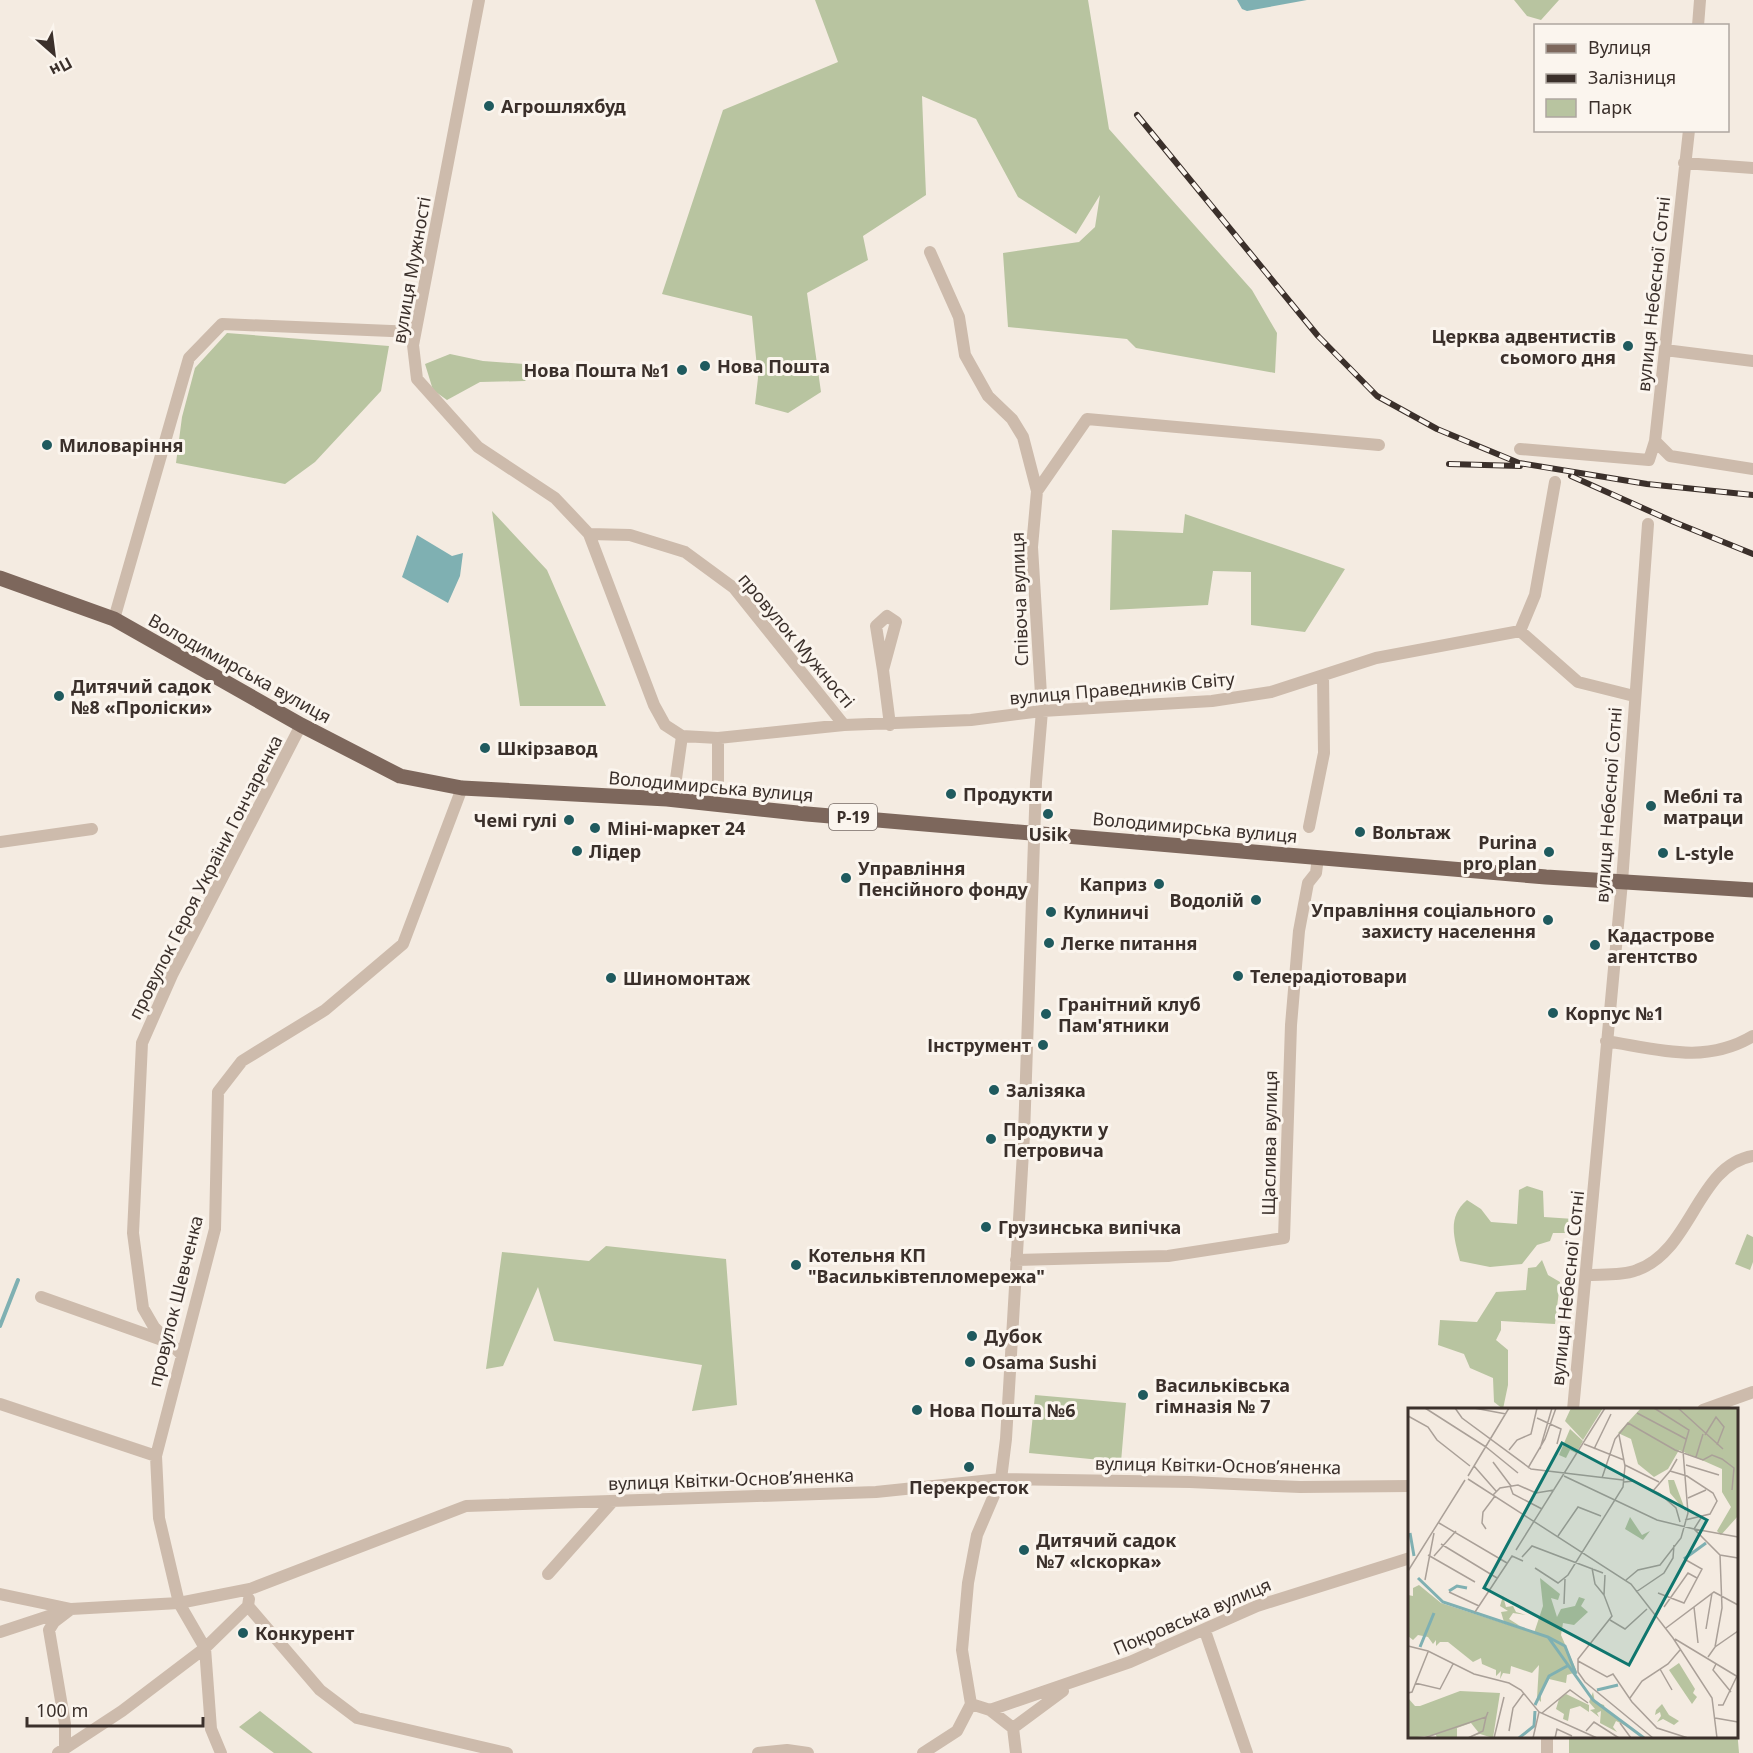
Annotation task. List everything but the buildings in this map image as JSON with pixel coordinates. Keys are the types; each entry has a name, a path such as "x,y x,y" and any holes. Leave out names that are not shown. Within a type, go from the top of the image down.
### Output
{"main road":[{"name":"Володимирська вулиця","path":"0,578 114,619 301,725 400,776 462,788 673,800 1318,857 1622,882 1753,890"}],"street":[{"name":"вулиця Мужності","path":"479,0 413,345 417,380 478,447 555,498 589,534 654,705 665,725 682,736"},
{"path":"1698,24 1700,0"},
{"name":"вулиця Небесної Сотні","path":"1520,449 1649,460 1655,441 1689,132"},
{"path":"1684,163 1753,168"},
{"path":"930,252 959,317 965,355 988,396 1012,419 1023,437 1037,491"},
{"path":"114,619 189,358 222,324 416,332"},
{"path":"1665,350 1753,361"},
{"name":"Співоча вулиця","path":"1034,833 1042,711 1032,547 1037,491 1087,419 1379,445"},
{"path":"1655,441 1670,456 1753,469"},
{"path":"1555,482 1536,595 1520,631 1578,682 1634,696"},
{"name":"вулиця Небесної Сотні","path":"1572,1408 1622,882 1648,525"},
{"name":"провулок Мужності","path":"589,534 630,535 685,552 734,588 844,725"},
{"name":"вулиця Праведників Світу","path":"682,736 718,738 844,725 890,725 971,720 1042,711 1212,701 1271,692 1376,658 1520,631"},
{"path":"883,670 890,725"},
{"path":"1309,827 1324,753 1323,676"},
{"name":"провулок Героя України Гончаренка","path":"181,1354 154,1327 143,1308 133,1233 142,1043 172,975 301,725"},
{"path":"673,800 682,736"},
{"path":"718,738 718,805"},
{"name":"провулок Шевченка","path":"205,1648 179,1603 159,1518 156,1456 215,1229 218,1092 242,1061 325,1010 403,944 462,788"},
{"path":"0,842 92,829"},
{"path":"923,1753 957,1731 971,1704 962,1650 968,1583 977,1535 1001,1479 1006,1439 1024,1125 1034,833"},
{"name":"Щаслива вулиця","path":"1016,1260 1168,1256 1284,1238 1291,1025 1299,932 1308,883 1316,873 1318,857"},
{"path":"1606,1041 1679,1053 1719,1051 1738,1045 1753,1036"},
{"path":"1586,1275 1637,1270 1653,1261 1675,1240 1716,1177 1741,1158 1753,1156"},
{"name":"провулок Шевченка","path":"42,1297 169,1342"},
{"path":"1724,1406 1753,1392"},
{"path":"0,1404 156,1456"},
{"name":"вулиця Квітки-Основʼяненка","path":"0,1632 71,1609 179,1603 250,1589 466,1506 876,1492 1001,1479 1190,1482 1300,1487 1408,1486"},
{"path":"548,1574 613,1501"},
{"name":"Покровська вулиця","path":"990,1710 1072,1684 1205,1630 1257,1606 1408,1559"},
{"path":"62,1750 122,1711 205,1648 248,1606 250,1589"},
{"name":"вулиця Квітки-Основʼяненка","path":"0,1594 71,1609"},
{"path":"248,1606 320,1690 357,1718 507,1753"},
{"path":"62,1750 65,1724 49,1630 54,1622 71,1609"},
{"path":"1205,1630 1247,1753"},
{"path":"205,1648 211,1729 221,1753"},
{"path":"1013,1728 1072,1684"},
{"path":"971,1704 990,1710 1013,1728 1016,1753"},
{"path":"759,1753 787,1750 808,1753"}],"green space":[{"path":"815,0 1088,0 1109,129 1252,290 1277,333 1275,373 1136,348 1127,339 1008,327 1003,253 1079,242 1095,227 1100,195 1076,234 1018,197 976,119 922,96 926,195 863,236 868,260 807,293 821,392 788,413 755,404 758,378 752,316 662,294 723,110 838,62"},
{"path":"1514,0 1559,0 1541,20 1527,16"},
{"path":"227,333 389,346 381,391 315,462 285,484 176,463 182,417 195,368"},
{"path":"450,354 483,361 524,364 531,374 525,381 480,382 447,400 433,390 425,364"},
{"path":"492,511 547,570 606,706 520,706"},
{"path":"1185,514 1345,569 1305,632 1251,625 1251,572 1213,571 1208,605 1110,610 1112,530 1183,533"},
{"path":"1527,1186 1543,1191 1544,1217 1574,1219 1566,1233 1553,1233 1550,1241 1537,1245 1522,1264 1490,1267 1460,1261 1454,1221 1467,1200 1481,1209 1491,1222 1517,1224 1519,1190"},
{"path":"1747,1234 1753,1237 1753,1262 1750,1270 1735,1264"},
{"path":"606,1246 726,1259 737,1405 692,1411 702,1365 554,1341 538,1287 503,1366 486,1369 502,1252 589,1261"},
{"path":"1542,1260 1548,1275 1560,1282 1555,1324 1501,1321 1501,1330 1496,1340 1508,1350 1508,1385 1502,1408 1494,1402 1493,1378 1470,1368 1464,1354 1438,1345 1440,1320 1477,1322 1496,1292 1526,1290 1528,1268 1536,1267"},
{"path":"1035,1395 1126,1403 1121,1462 1029,1453"},
{"path":"260,1711 313,1753 274,1753 239,1727"},
{"path":"1569,1738 1738,1738 1739,1753 1569,1753"}],"water":[{"path":"1237,0 1307,0 1247,11 1242,9"},
{"path":"417,535 452,556 463,553 460,576 448,603 402,577"}],"waterway":[{"path":"0,1326 18,1280"}],"railway":[{"path":"1137,115 1318,336 1377,396 1437,429 1519,463 1647,484 1753,495"},
{"path":"1449,464 1520,466"},
{"path":"1571,476 1753,554"}],"place":[{"name":"Агрошляхбуд","path":"489,106"},
{"name":"Церква адвентистів сьомого дня","path":"1628,346"},
{"name":"Нова Пошта","path":"705,366"},
{"name":"Нова Пошта №1","path":"682,370"},
{"name":"Миловаріння","path":"47,445"},
{"name":"Дитячий садок №8 «Проліски»","path":"59,696"},
{"name":"Шкірзавод","path":"485,748"},
{"name":"Продукти","path":"951,794"},
{"name":"Меблі та матраци","path":"1651,806"},
{"name":"Usik","path":"1048,814"},
{"name":"Чемі гулі","path":"569,820"},
{"name":"Міні-маркет 24","path":"595,828"},
{"name":"Вольтаж","path":"1360,832"},
{"name":"Лідер","path":"577,851"},
{"name":"Purina pro plan","path":"1549,852"},
{"name":"L-style","path":"1663,853"},
{"name":"Управління Пенсійного фонду","path":"846,878"},
{"name":"Каприз","path":"1159,884"},
{"name":"Водолій","path":"1256,900"},
{"name":"Кулиничі","path":"1051,912"},
{"name":"Управління соціального захисту населення","path":"1548,920"},
{"name":"Легке питання","path":"1049,943"},
{"name":"Кадастрове агентство","path":"1595,945"},
{"name":"Телерадіотовари","path":"1238,976"},
{"name":"Шиномонтаж","path":"611,978"},
{"name":"Корпус №1","path":"1553,1013"},
{"name":"Гранітний клуб Пам'ятники","path":"1046,1014"},
{"name":"Інструмент","path":"1043,1045"},
{"name":"Залізяка","path":"994,1090"},
{"name":"Продукти у Петровича","path":"991,1139"},
{"name":"Грузинська випічка","path":"986,1227"},
{"name":"Котельня КП \"Васильківтепломережа\"","path":"796,1265"},
{"name":"Дубок","path":"972,1336"},
{"name":"Osama Sushi","path":"970,1362"},
{"name":"Васильківська гімназія № 7","path":"1143,1395"},
{"name":"Нова Пошта №6","path":"917,1410"},
{"name":"Перекресток","path":"969,1467"},
{"name":"Дитячий садок №7 «Іскорка»","path":"1024,1550"},
{"name":"Конкурент","path":"243,1633"}]}
